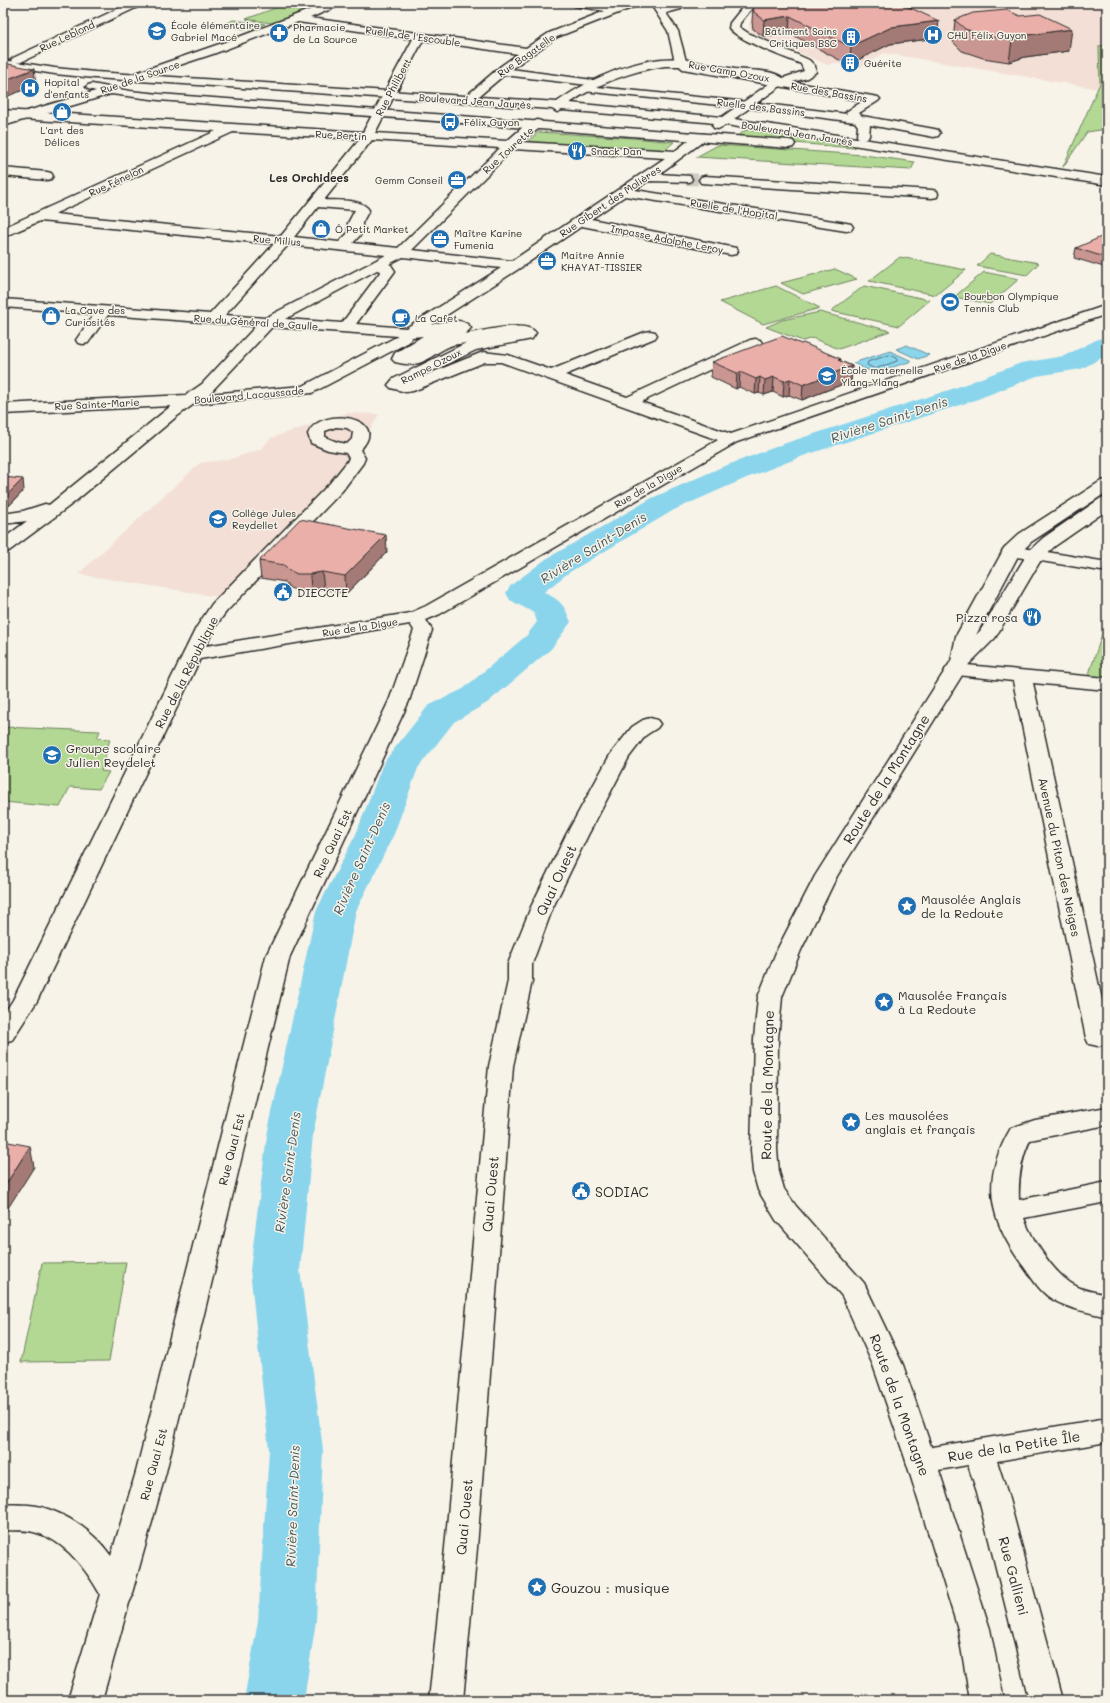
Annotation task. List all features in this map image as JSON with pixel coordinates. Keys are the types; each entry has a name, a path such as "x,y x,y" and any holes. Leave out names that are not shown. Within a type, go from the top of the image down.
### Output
{"street":[{"name":"Rue Leblond","path":"17,60 138,3"},
{"name":"Rue de la Source","path":"3,122 145,78 336,3"},
{"path":"575,3 617,10"},
{"name":"Rue Bagatelle","path":"468,100 502,71 553,35 635,3"},
{"path":"658,7 677,7 680,3"},
{"path":"751,3 735,23 734,28 744,35 805,62 809,66 810,72 768,76"},
{"path":"658,7 673,31 681,62"},
{"name":"Ruelle de l'Escouble","path":"298,19 419,38 529,52"},
{"name":"Rue Philibert","path":"213,319 284,241 369,136 369,133 419,38"},
{"name":"Rue de la Source","path":"101,91 131,78 189,60"},
{"name":"Rue Camp Ozoux","path":"681,62 709,68 768,76 777,79 779,83"},
{"name":"Rue Camp Ozoux","path":"681,62 687,67 697,70 779,83"},
{"name":"Rue Tourette","path":"268,322 402,252 526,130 537,124 559,106 592,86 629,69 681,62"},
{"name":"Boulevard Jean Jaurès","path":"3,63 55,71 131,78 559,106 724,121 943,159"},
{"name":"Boulevard Jean Jaurès","path":"3,71 101,91 159,97 537,124 854,150 943,159"},
{"name":"Ruelle des Bassins","path":"502,71 592,86 859,119 934,133"},
{"name":"Rue Gibert des Molières","path":"408,332 515,265 678,155 779,83 803,76 810,72"},
{"name":"Rue des Bassins","path":"779,83 874,99 852,112 864,125 863,136"},
{"name":"Rue Bertin","path":"3,114 230,129 511,144 678,155"},
{"name":"Rue Fénelon","path":"3,233 230,129"},
{"path":"943,159 1107,182"},
{"path":"943,159 1107,186"},
{"path":"3,172 47,176"},
{"path":"646,177 686,179"},
{"path":"705,180 932,194"},
{"name":"Ruelle de l'Hopital","path":"623,192 846,227"},
{"path":"314,203 355,206 361,208 362,210 355,223 357,228 356,232 342,246"},
{"name":"Rue Milius","path":"39,217 402,252 515,265"},
{"name":"Impasse Adolphe Leroy","path":"579,221 731,251"},
{"path":"346,328 388,272 386,268 376,266"},
{"name":"Rue du Général de Gaulle","path":"3,303 408,332"},
{"name":"Rue de la Digue","path":"193,654 414,618 433,610 731,439 1107,309"},
{"path":"100,342 77,340 104,311"},
{"name":"Boulevard Lacaussade","path":"210,393 268,322"},
{"name":"Rampe Ozoux","path":"408,332 417,333 434,328 457,326 464,328 459,332 430,338 400,356 400,359 404,361 415,360 445,342 512,330 521,330 529,333 528,336 522,338 472,346 398,382 396,385 399,387 413,386 484,357 503,358 731,439"},
{"name":"Boulevard Lacaussade","path":"3,547 66,500 190,400 210,393 306,390 322,384 404,339 408,332"},
{"path":"551,375 650,335"},
{"path":"628,402 755,343"},
{"name":"Rue Sainte-Marie","path":"3,409 190,400"},
{"name":"Rue de la République","path":"3,1034 25,1001 205,628 219,608 336,488 355,463 357,458 351,449"},
{"name":"Route de la Montagne","path":"958,665 966,636 1011,551 1025,538 1107,485"},
{"path":"3,519 26,516 66,500"},
{"name":"Route de la Montagne","path":"987,1700 974,1629 921,1461 888,1365 854,1290 786,1213 772,1190 766,1172 764,1150 766,1039 770,996 789,950 826,876 958,665 988,634 1035,555 1049,542 1107,502"},
{"path":"3,526 10,532 3,542"},
{"path":"1011,551 1101,566 1106,556 1049,542 1025,538"},
{"name":"Rue Quai Est","path":"85,1700 151,1472 278,956 399,701 423,630 414,618"},
{"path":"958,665 1022,676 1107,684"},
{"name":"Avenue du Piton des Neiges","path":"1022,676 1098,1038"},
{"name":"Quai Ouest","path":"446,1700 461,1548 501,1066 520,981 520,964 542,907 577,835 620,755 639,731 650,724"},
{"path":"1107,1116 1035,1129 1020,1134 1011,1151 1006,1167 1005,1188 1008,1212 1020,1242 1046,1276 1063,1292 1107,1306"},
{"path":"1008,1212 1107,1192"},
{"name":"Rue de la Petite Île","path":"921,1461 1107,1430"},
{"name":"Rue Gallieni","path":"979,1452 992,1492 1046,1700"},
{"path":"3,1517 42,1521 75,1537 103,1569 116,1595"}],"shaded area":[{"name":"CHU Félix Guyon","path":"764,3 1107,3 1107,79 1099,89 884,53 861,67 834,63 828,65 753,33 749,28 749,23"},
{"name":"Collège Jules Reydellet","path":"347,413 379,414 354,459 219,597 78,574 200,463 231,459 261,449 271,438"}],"green space":[{"path":"286,4 310,9 271,23 246,19"},
{"path":"233,20 265,24 253,30 222,26"},
{"path":"1107,45 1107,129 1087,132 1063,167 1100,83 1099,46"},
{"path":"749,128 857,146 854,148 734,138"},
{"path":"539,132 674,142 663,152 620,149 615,146 574,144 577,147 526,143"},
{"path":"718,145 864,155 915,162 911,170 696,157"},
{"path":"990,254 1039,263 1027,275 977,266"},
{"path":"900,257 966,270 936,295 869,281"},
{"path":"835,269 857,279 803,294 781,283"},
{"path":"984,272 1019,279 990,304 954,297"},
{"path":"776,286 820,308 763,324 720,302"},
{"path":"864,286 930,300 899,326 831,311"},
{"path":"820,312 890,331 839,349 812,338 803,341 766,327 782,320"},
{"path":"1107,619 1107,681 1087,680"},
{"path":"3,727 100,731 97,738 110,739 101,771 109,772 99,789 70,787 60,807 3,802"},
{"path":"126,1262 109,1361 21,1362 42,1263"}],"water":[{"path":"907,345 929,355 918,359 896,349"},
{"path":"890,351 912,361 874,373 853,363"}],"building":[{"path":"754,3 900,3 939,21 892,27 851,46 790,16 764,20 754,12"},
{"path":"1007,10 1020,16 1040,14 1072,29 1028,35 1012,40 985,36 965,29 955,20 973,13"},
{"path":"3,63 34,69 3,81"},
{"path":"1101,237 1107,239 1107,258 1076,248"},
{"path":"782,336 841,359 838,360 852,366 803,385 790,379 784,381 774,377 765,380 760,377 756,379 740,372 737,373 712,362"},
{"path":"3,477 23,479 7,495 3,495"},
{"path":"300,519 386,535 345,576 322,572 297,574 289,570 284,565 259,561"},
{"path":"3,1141 30,1146 3,1189"}],"waterway":[{"path":"344,6 352,3"},
{"name":"Rivière Saint-Denis","path":"274,1700 287,1621 296,1450 275,1270 290,1135 336,911 375,834 400,766 441,714 475,696 539,642 554,622 549,608 522,593 557,566 663,504 733,473 796,449 965,394 1031,369 1071,363 1107,345"}],"tunnel":[{"path":"686,179 705,180"}],"place":[{"name":"École élémentaire Gabriel Macé","path":"157,31"},
{"name":"Pharmacie de La Source","path":"279,33"},
{"name":"CHU Félix Guyon","path":"933,35"},
{"name":"Bâtiment Soins Critiques BSC","path":"851,37"},
{"name":"Guérite","path":"850,63"},
{"name":"Hopital d'enfants","path":"30,88"},
{"name":"L'art des Délices","path":"62,112"},
{"name":"Félix Guyon","path":"450,122"},
{"name":"Snack Dan","path":"577,151"},
{"name":"Gemm Conseil","path":"457,180"},
{"name":"Ô Petit Market","path":"321,229"},
{"name":"Maître Karine Fumenia","path":"440,239"},
{"name":"Maitre Annie KHAYAT-TISSIER","path":"547,261"},
{"name":"Bourbon Olympique Tennis Club","path":"950,302"},
{"name":"La Cave des Curiosités","path":"51,316"},
{"name":"La Cafet","path":"401,318"},
{"name":"École maternelle Ylang-Ylang","path":"827,376"},
{"name":"Collège Jules Reydellet","path":"218,519"},
{"name":"DIECCTE","path":"283,592"},
{"name":"Pizza rosa","path":"1032,617"},
{"name":"Groupe scolaire Julien Reydelet","path":"52,755"},
{"name":"Mausolée Anglais de la Redoute","path":"907,906"},
{"name":"Mausolée Français à La Redoute","path":"884,1002"},
{"name":"Les mausolées anglais et français","path":"851,1122"},
{"name":"SODIAC","path":"581,1191"},
{"name":"Gouzou : musique","path":"537,1587"}],"district":[{"name":"Les Orchidees","path":"309,177"}]}
